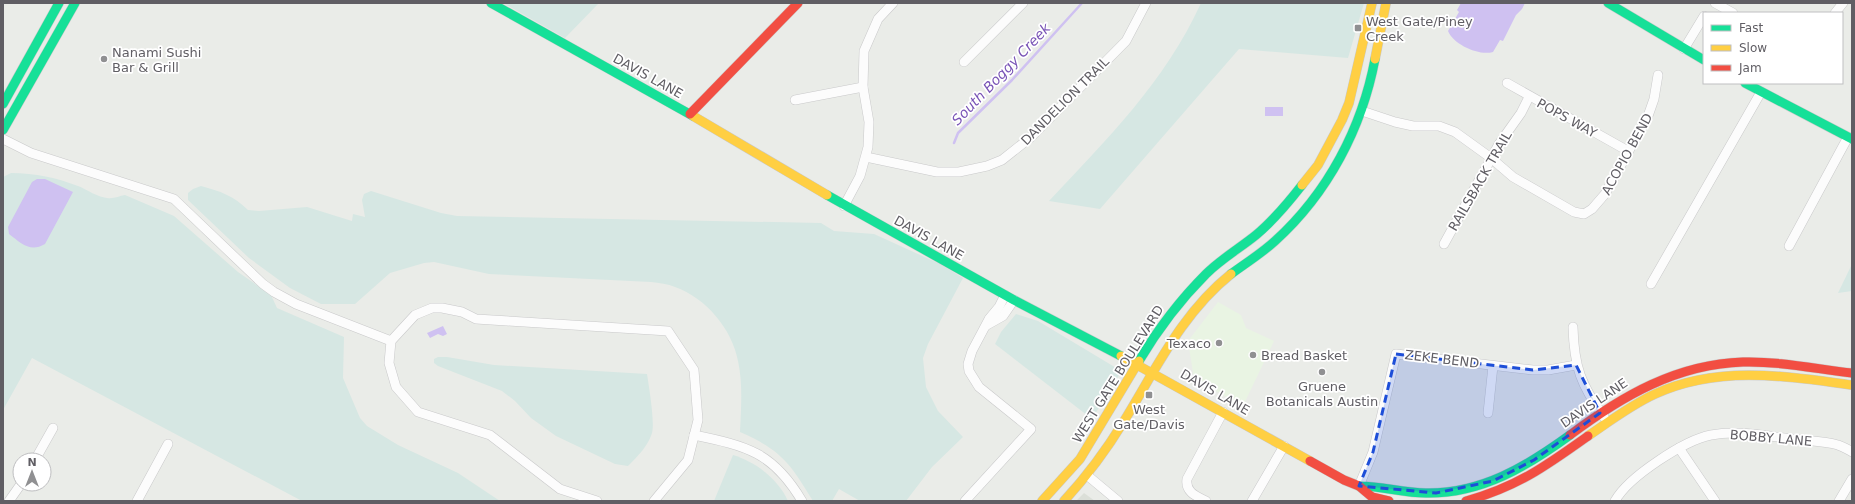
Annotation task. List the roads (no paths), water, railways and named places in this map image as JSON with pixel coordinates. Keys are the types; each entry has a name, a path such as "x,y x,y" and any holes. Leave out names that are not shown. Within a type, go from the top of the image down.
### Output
{"street":[{"path":"3,104 59,3"},
{"path":"3,130 75,3"},
{"name":"DAVIS LANE","path":"491,3 690,114 844,206 1014,300 1153,372 1344,480 1360,486 1375,486 1417,493 1436,493 1471,488 1493,481 1514,472 1534,460 1600,413 1649,383 1677,373 1721,363 1768,363 1852,373"},
{"path":"690,114 798,3"},
{"path":"844,206 860,176 866,157 868,122 863,87 864,51 870,34 878,19 893,3"},
{"path":"964,62 1023,3"},
{"name":"DANDELION TRAIL","path":"866,157 937,172 972,170 1002,160 1031,137 1126,41 1146,3"},
{"name":"WEST GATE BOULEVARD","path":"1042,501 1080,459 1159,328 1180,301 1207,273 1256,235 1279,214 1318,165 1347,108 1372,3"},
{"path":"1064,501 1088,476 1110,444 1175,336 1200,304 1217,286 1275,241 1302,213 1331,174 1350,139 1362,111 1371,80 1386,3"},
{"path":"1608,3 1703,59"},
{"path":"1707,12 1714,3 1731,12"},
{"path":"1836,12 1843,3"},
{"path":"1684,49 1703,18"},
{"path":"1362,46 1365,61 1357,104 1357,107 1362,111"},
{"path":"32,52 43,59"},
{"name":"ACOPIO BEND","path":"1362,111 1409,126 1447,128 1464,137 1513,177 1574,212 1584,214 1592,209 1605,194 1653,107 1658,75"},
{"name":"POPS WAY","path":"1507,84 1628,151"},
{"path":"1747,84 1850,138 1789,246"},
{"path":"795,100 863,87"},
{"path":"1651,284 1761,92"},
{"name":"RAILSBACK TRAIL","path":"1444,244 1491,158 1529,97"},
{"path":"1336,165 1339,149 1350,118 1350,111 1347,108"},
{"path":"3,138 32,153 174,199 263,284 274,292 296,304 391,340"},
{"path":"965,501 1031,429 979,387 970,375 968,364 971,354 989,319 998,310 1005,295"},
{"path":"987,325 1002,316 1014,300"},
{"path":"597,501 560,489 490,435 418,412 396,387 389,363 391,340 415,314 432,308 462,312 476,319 668,331 694,370 698,420 688,460 654,501"},
{"path":"1573,327 1576,365 1586,390 1608,423"},
{"name":"ZEKE BEND","path":"1360,486 1373,452 1396,354 1533,370 1548,370 1576,365"},
{"path":"1488,413 1493,366"},
{"name":"DAVIS LANE","path":"1471,500 1518,483 1539,471 1634,405 1655,394 1696,380 1722,375 1768,375 1852,384"},
{"path":"1206,501 1189,491 1187,488 1187,479 1223,412"},
{"path":"40,452 53,428"},
{"name":"BOBBY LANE","path":"1616,501 1626,487 1638,476 1679,448 1710,435 1736,433 1823,442 1838,445 1852,452"},
{"path":"694,435 745,447 767,459 789,480 802,501"},
{"path":"137,501 168,444"},
{"path":"1252,501 1284,446"},
{"path":"1679,448 1714,501"},
{"path":"1088,476 1118,501"},
{"path":"1839,501 1852,478"},
{"name":"DAVIS LANE","path":"1360,486 1372,497 1390,501"},
{"path":"1471,488 1471,500"},
{"path":"9,501 15,492"}],"waterway":[{"name":"South Boggy Creek","path":"954,143 958,133 1012,80 1082,3"}],"place":[{"name":"West Gate/Piney Creek","path":"1358,28"},
{"name":"Nanami Sushi Bar & Grill","path":"104,59"},
{"name":"Texaco","path":"1219,343"},
{"name":"Bread Basket","path":"1253,355"},
{"name":"Gruene Botanicals Austin","path":"1322,372"},
{"name":"West Gate/Davis","path":"1149,395"}]}
